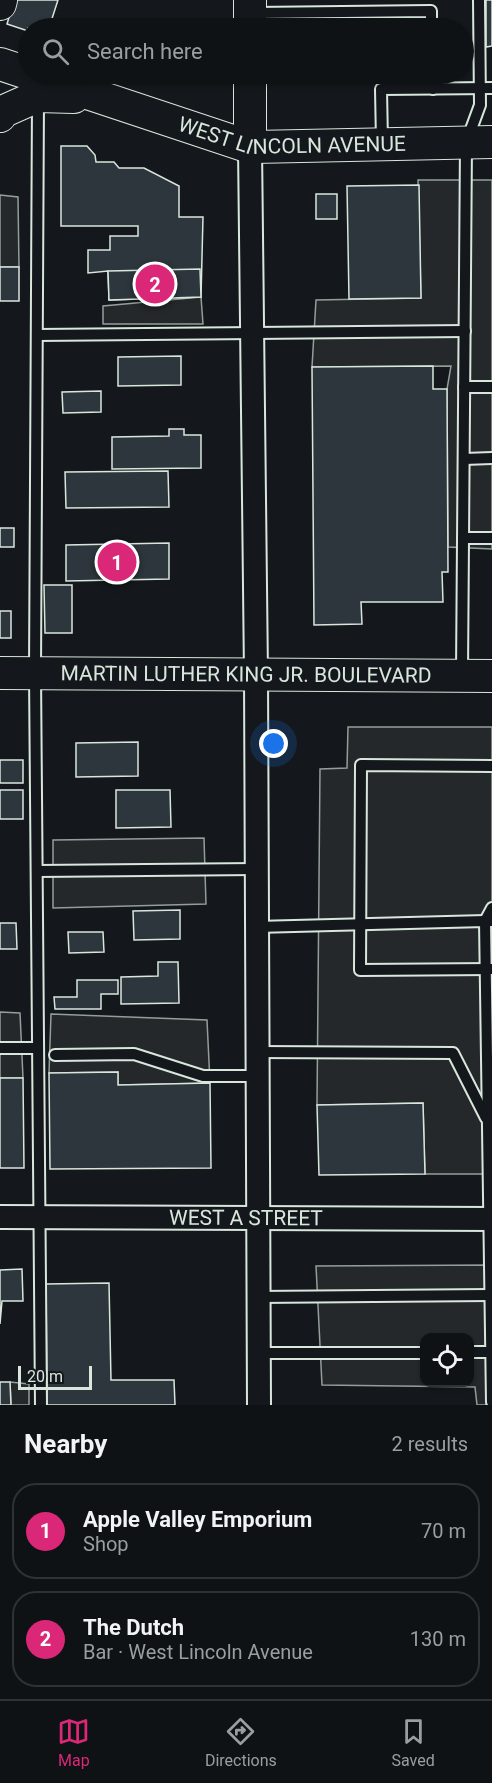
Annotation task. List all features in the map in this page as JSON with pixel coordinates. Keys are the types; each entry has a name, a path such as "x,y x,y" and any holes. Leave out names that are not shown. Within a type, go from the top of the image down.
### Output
{"street":[{"name":"WEST LINCOLN AVENUE","path":"0,64 18,70"},
{"name":"WEST LINCOLN AVENUE","path":"58,84 250,147 479,143"},
{"path":"250,84 256,674 256,1219 259,1405"},
{"name":"WEST LINCOLN AVENUE","path":"0,116 2,112 38,96 99,98"},
{"name":"MARTIN LUTHER KING JR. BOULEVARD","path":"0,673 477,676"},
{"name":"WEST A STREET","path":"0,1217 491,1219"}],"lane":[{"path":"477,676 463,538 465,331 479,143 479,0"},
{"path":"250,14 431,11 431,18"},
{"path":"433,84 433,89"},
{"path":"382,145 381,89 492,88"},
{"path":"38,96 35,673 41,1405"},
{"path":"37,334 465,331"},
{"path":"464,387 492,387"},
{"path":"464,459 492,458"},
{"path":"463,538 492,538"},
{"path":"489,969 360,970 361,765 492,766"},
{"path":"37,870 256,868"},
{"path":"492,908 489,921 490,1100 488,1121 492,1402"},
{"path":"256,927 489,921"},
{"path":"0,1048 38,1047"},
{"path":"256,1052 453,1053 488,1121"},
{"path":"55,1055 134,1054 203,1076 256,1076"},
{"path":"258,1297 489,1295"},
{"path":"474,1352 490,1352"},
{"path":"258,1353 420,1353"}],"shaded area":[{"path":"418,180 492,180 492,549 448,547 447,389 451,366 312,367 316,300 421,298"},
{"path":"0,195 18,197 19,267 0,267"},
{"path":"201,297 203,324 103,324 103,306"},
{"path":"348,727 492,727 492,1174 425,1174 423,1103 317,1105 320,769 347,768"},
{"path":"204,838 206,904 53,908 53,840"},
{"path":"0,1012 20,1013 23,1078 0,1078"},
{"path":"51,1014 207,1020 210,1083 118,1085 118,1072 49,1073"},
{"path":"492,1265 492,1405 477,1405 474,1387 474,1333 420,1333 420,1386 322,1385 316,1266"},
{"path":"10,1382 29,1384 29,1405 11,1405"}],"building":[{"path":"14,0 58,0 52,18 18,18 18,28 7,24"},
{"path":"486,0 492,0 492,46 486,47"},
{"path":"61,146 87,146 95,155 96,162 114,162 119,168 144,168 179,186 179,217 203,217 201,297 109,300 108,271 88,273 88,250 110,250 110,236 138,236 138,226 61,226"},
{"path":"419,185 421,298 349,299 347,186"},
{"path":"316,194 337,194 337,219 316,219"},
{"path":"0,267 19,267 19,301 0,301"},
{"path":"200,269 201,297 109,300 108,271"},
{"path":"181,356 181,385 118,386 118,357"},
{"path":"433,366 433,389 447,389 448,572 442,572 443,602 361,602 362,624 314,625 312,367"},
{"path":"101,391 101,412 63,413 62,392"},
{"path":"169,429 184,429 184,435 201,435 201,468 112,469 112,437 169,436"},
{"path":"168,471 169,507 66,508 65,472"},
{"path":"0,528 14,528 14,547 0,547"},
{"path":"169,543 169,579 66,581 66,545"},
{"path":"44,585 72,585 72,633 45,633"},
{"path":"0,611 11,611 11,638 0,638"},
{"path":"138,742 138,776 76,777 76,743"},
{"path":"0,760 23,760 23,783 0,783"},
{"path":"0,790 23,790 23,819 0,819"},
{"path":"116,790 170,790 171,827 116,828"},
{"path":"180,910 180,939 134,940 133,911"},
{"path":"0,923 16,923 17,949 0,949"},
{"path":"68,932 103,932 104,952 69,953"},
{"path":"158,962 178,962 179,1003 121,1004 121,977 158,976"},
{"path":"77,980 118,980 118,994 101,994 101,1009 55,1009 54,997 77,997"},
{"path":"118,1072 118,1085 210,1083 211,1168 50,1169 49,1073"},
{"path":"0,1078 23,1078 24,1168 0,1168"},
{"path":"423,1103 425,1174 319,1175 317,1105"},
{"path":"22,1269 23,1301 2,1301 0,1324 0,1270"},
{"path":"109,1283 111,1380 174,1380 175,1405 47,1405 46,1284"},
{"path":"0,1382 10,1382 11,1405 0,1405"}],"place":[{"name":"The Dutch","path":"155,284"},
{"name":"Apple Valley Emporium","path":"117,562"}]}
